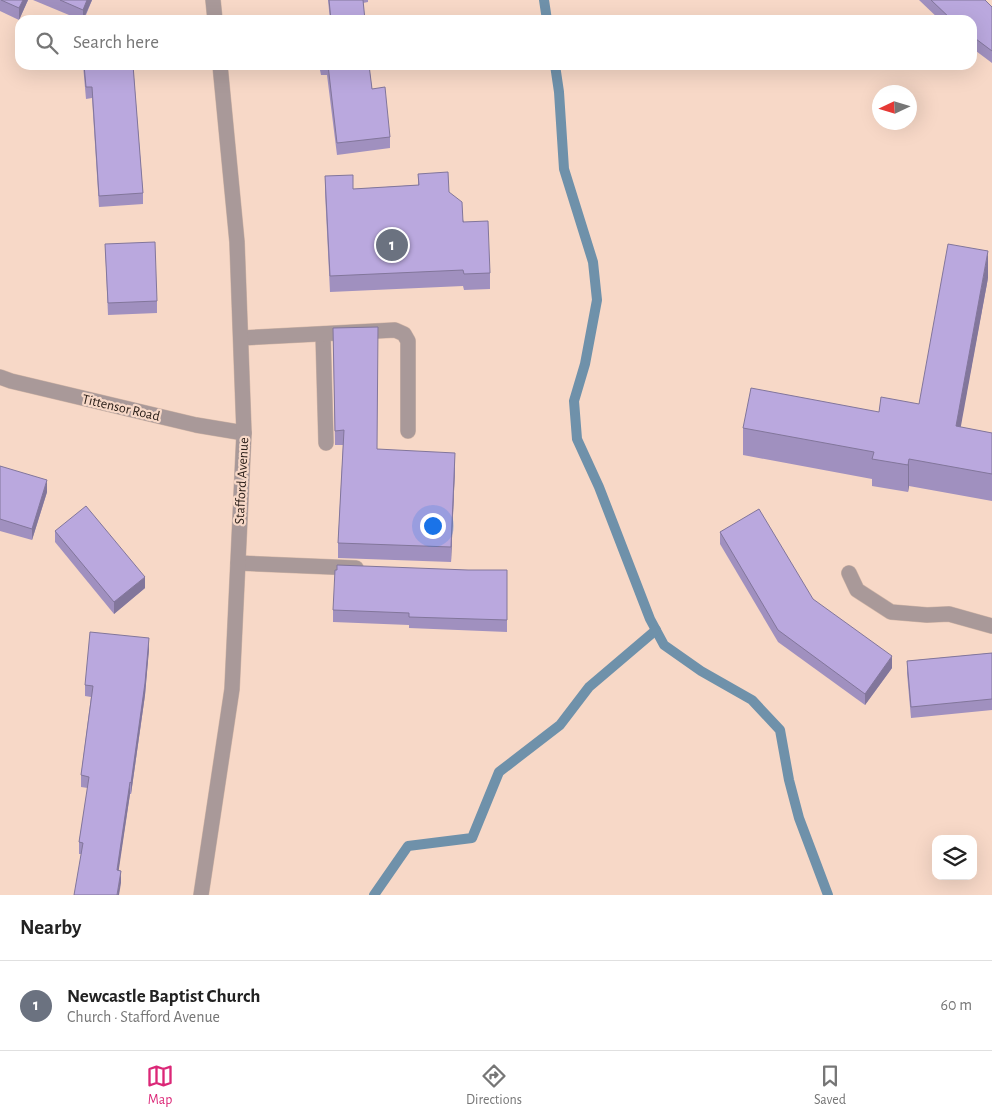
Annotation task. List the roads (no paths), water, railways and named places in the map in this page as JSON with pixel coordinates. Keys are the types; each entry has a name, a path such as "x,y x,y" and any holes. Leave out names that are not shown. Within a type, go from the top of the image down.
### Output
{"street":[{"path":"213,0 214,15"},
{"name":"Stafford Avenue","path":"201,895 232,689 244,433 237,242 220,70"},
{"path":"241,338 395,330 404,334 408,341 408,431"},
{"path":"323,334 326,443"},
{"name":"Tittensor Road","path":"0,377 196,426 244,433"},
{"path":"238,563 372,569"},
{"path":"849,574 857,590 890,612 927,615 949,614 992,626"}],"waterway":[{"path":"544,0 546,15"},
{"path":"556,70 564,169 593,262 597,300 585,364 574,401 577,439 599,487 650,619 664,645 701,671 752,700 780,730 789,780 799,818 828,895"},
{"path":"374,895 408,846 472,838 499,772 560,725 589,687 656,630"}],"place":[{"name":"Newcastle Baptist Church","path":"392,245"}]}
